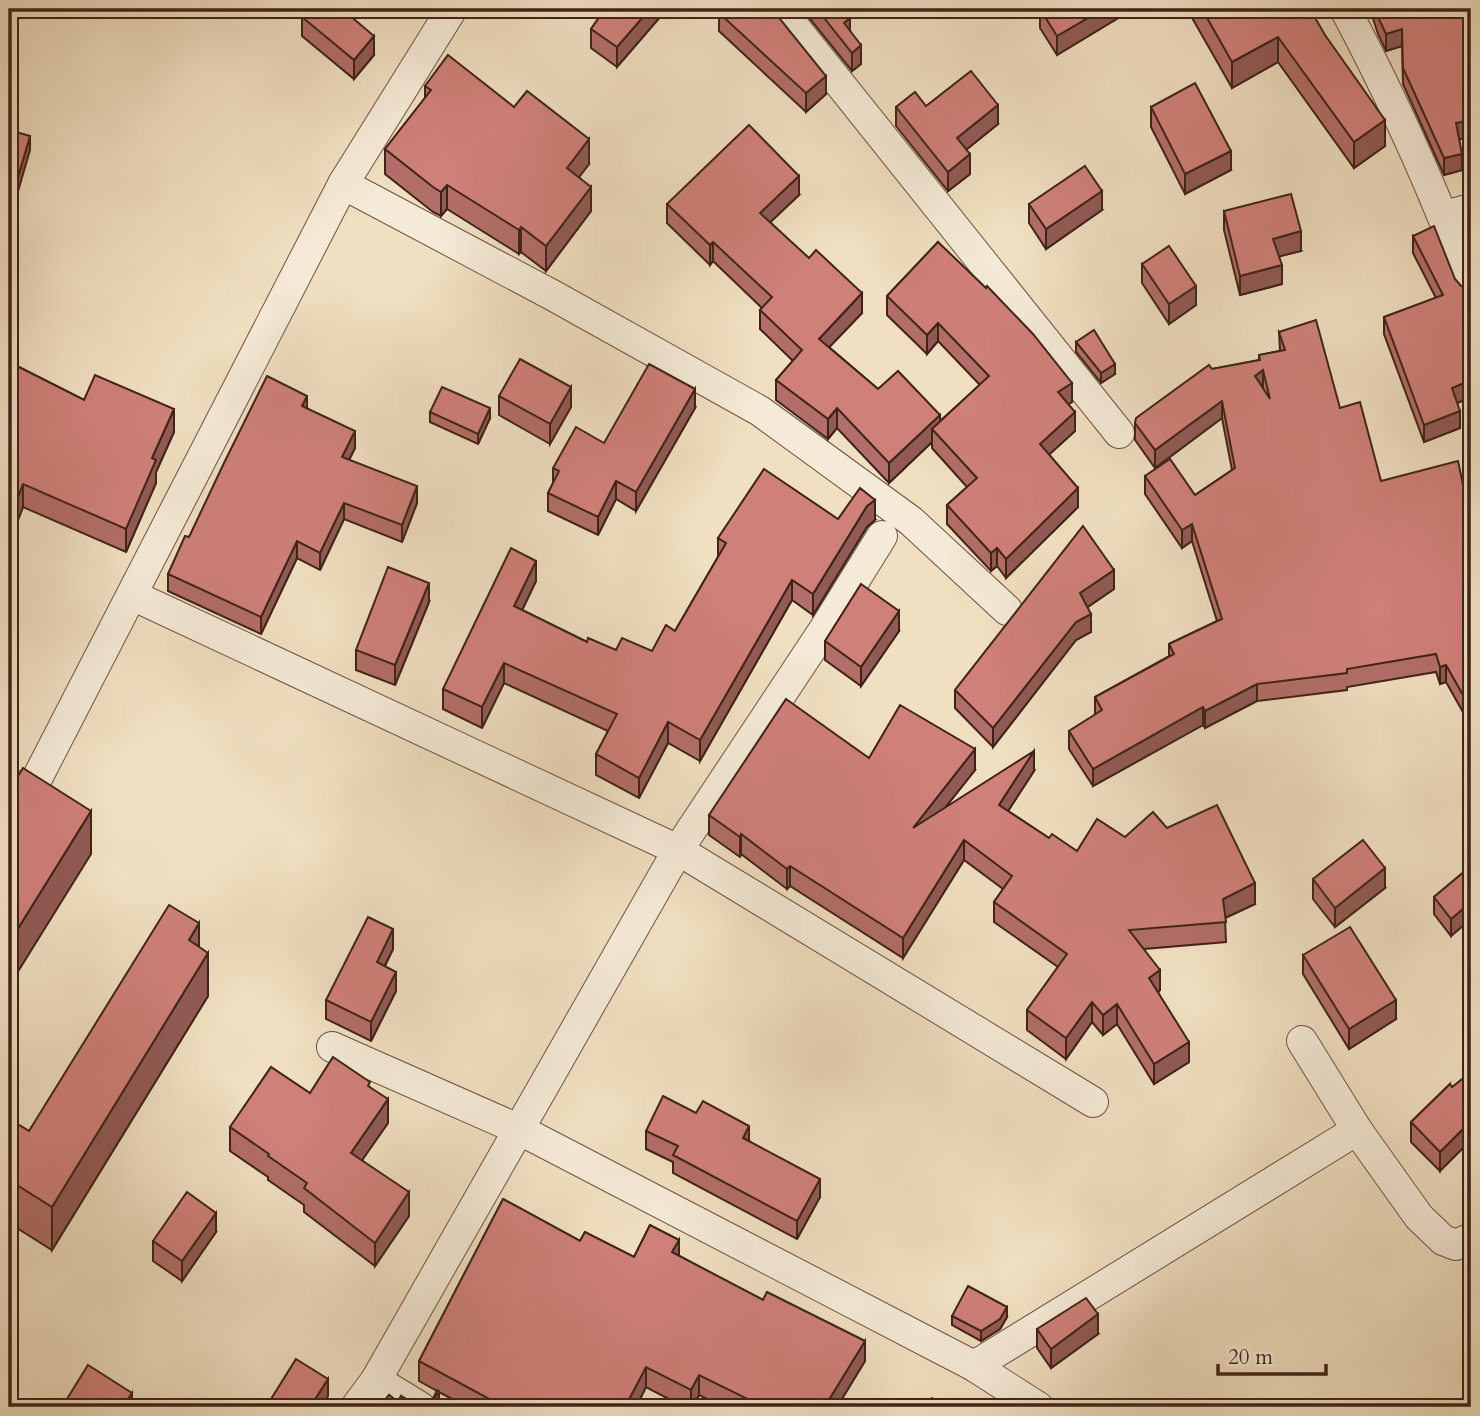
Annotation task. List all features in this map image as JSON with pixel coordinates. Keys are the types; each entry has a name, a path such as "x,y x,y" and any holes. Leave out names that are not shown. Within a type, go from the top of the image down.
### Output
{"street":[{"path":"9,783 30,792 343,184 452,9"},
{"path":"780,9 1119,433"},
{"path":"1345,9 1458,213 1471,289"},
{"path":"343,184 554,296 760,411 911,521 1007,610"},
{"path":"356,1407 376,1380 678,850 825,628 882,536"},
{"path":"132,595 678,850 1094,1102"},
{"path":"1302,1041 1357,1130 1419,1217 1443,1240 1455,1245 1471,1238"},
{"path":"332,1047 520,1129 974,1366 1038,1407"},
{"path":"974,1366 1357,1130"},
{"path":"376,1380 420,1407"}],"building":[{"path":"309,9 342,9 374,36 354,60 302,17"},
{"path":"605,9 650,9 617,47 591,29"},
{"path":"722,9 772,9 826,76 806,93 719,13"},
{"path":"817,9 843,9 850,18 844,23 861,45 852,53"},
{"path":"1040,9 1103,9 1057,36"},
{"path":"1202,9 1310,9 1325,35 1385,120 1354,142 1278,37 1232,62"},
{"path":"1375,9 1471,9 1471,120 1456,123 1462,154 1444,158 1403,68 1402,29 1386,34"},
{"path":"448,55 514,107 527,91 589,139 567,168 591,187 546,246 521,227 519,230 447,185 441,192 385,149 431,90 425,86"},
{"path":"971,71 998,105 957,138 970,154 948,172 896,107 915,92 926,106"},
{"path":"1195,83 1231,151 1185,174 1151,107"},
{"path":"749,125 799,176 760,213 809,258 816,250 862,293 819,339 878,389 898,371 940,415 889,463 837,408 828,419 776,380 802,350 760,310 772,297 713,242 710,245 667,204"},
{"path":"9,130 30,136 9,208"},
{"path":"1085,166 1102,191 1046,229 1029,204"},
{"path":"1291,194 1301,231 1273,239 1282,265 1240,276 1224,211"},
{"path":"1471,210 1471,225 1466,212"},
{"path":"1434,226 1455,279 1461,286 1471,289 1471,380 1452,388 1460,411 1424,425 1384,317 1443,295 1413,236"},
{"path":"938,242 986,288 987,286 1033,334 1072,383 1058,392 1075,412 1040,444 1078,488 1006,559 997,548 991,553 947,505 977,478 932,429 989,376 938,323 927,335 887,296"},
{"path":"1169,246 1196,286 1169,304 1142,264"},
{"path":"1316,320 1340,408 1360,402 1381,481 1458,461 1464,490 1471,487 1471,702 1468,704 1446,665 1440,667 1436,654 1347,669 1347,673 1257,684 1205,711 1203,707 1093,769 1069,731 1102,710 1095,697 1174,654 1169,644 1222,619 1192,524 1182,530 1145,476 1170,459 1195,495 1235,468 1222,401 1155,450 1135,423 1136,418 1209,365 1212,369 1260,360 1259,355 1285,350 1279,332","holes":["1263,370 1270,399 1255,376"]},
{"path":"1094,330 1115,364 1101,373 1076,342"},
{"path":"520,359 571,387 550,424 499,396"},
{"path":"9,362 84,400 95,375 174,409 152,458 156,460 126,529 23,484 16,502 9,499"},
{"path":"649,364 695,389 636,492 616,481 598,517 548,493 559,471 553,468 576,427 604,443"},
{"path":"267,376 307,396 302,406 355,431 342,457 417,486 402,525 344,503 320,553 297,541 261,617 168,574 185,536 189,537"},
{"path":"442,387 490,408 478,434 430,412"},
{"path":"764,469 838,519 860,488 875,500 867,506 813,594 792,580 700,740 668,722 639,778 596,754 617,714 504,663 482,707 443,689 511,548 536,561 514,606 587,642 588,638 616,650 622,638 652,651 666,625 675,631 726,543 718,538"},
{"path":"1083,526 1114,570 1080,593 1091,614 1076,622 993,728 955,690"},
{"path":"388,567 429,583 395,665 356,650"},
{"path":"861,584 899,611 861,667 825,641"},
{"path":"786,699 869,758 900,705 975,749 913,828 1034,751 999,805 1049,838 1052,834 1077,851 1097,819 1125,837 1153,812 1167,828 1217,805 1255,883 1223,899 1226,922 1129,930 1160,970 1149,978 1189,1042 1154,1064 1117,1004 1103,1015 1092,1002 1066,1038 1027,1010 1067,954 994,902 1012,876 964,840 903,938 790,866 787,869 741,834 740,837 709,815"},
{"path":"23,768 91,811 9,943 9,791"},
{"path":"1363,840 1385,868 1335,908 1313,879"},
{"path":"1471,866 1471,902 1451,919 1434,897"},
{"path":"169,905 199,923 189,940 208,953 52,1207 9,1180 9,1119 29,1131"},
{"path":"368,917 393,929 377,962 396,972 371,1022 326,1000"},
{"path":"1350,927 1396,1000 1349,1029 1303,955"},
{"path":"333,1057 370,1082 368,1086 388,1099 351,1153 409,1192 375,1243 304,1188 307,1183 230,1127 271,1067 310,1093"},
{"path":"1471,1072 1471,1121 1440,1152 1411,1122 1450,1084 1452,1087"},
{"path":"663,1096 696,1113 703,1101 749,1126 743,1138 820,1179 797,1221 673,1155 678,1146 646,1131"},
{"path":"187,1192 216,1213 182,1261 153,1241"},
{"path":"503,1199 580,1241 585,1232 634,1257 650,1225 679,1240 672,1252 763,1300 767,1292 865,1341 827,1403 834,1407 764,1407 699,1375 691,1390 646,1367 625,1407 504,1407 419,1361"},
{"path":"968,1286 1007,1307 1000,1319 981,1331 952,1316"},
{"path":"1086,1298 1098,1314 1051,1349 1037,1329"},
{"path":"296,1359 328,1379 310,1407 266,1407"},
{"path":"88,1365 132,1393 128,1399 132,1402 129,1407 62,1407"},
{"path":"437,1390 439,1392 427,1407 380,1407 389,1395 398,1402 401,1396 420,1405 429,1403"},
{"path":"932,1398 946,1407 926,1407"},
{"path":"245,1399 259,1407 240,1407"}]}
